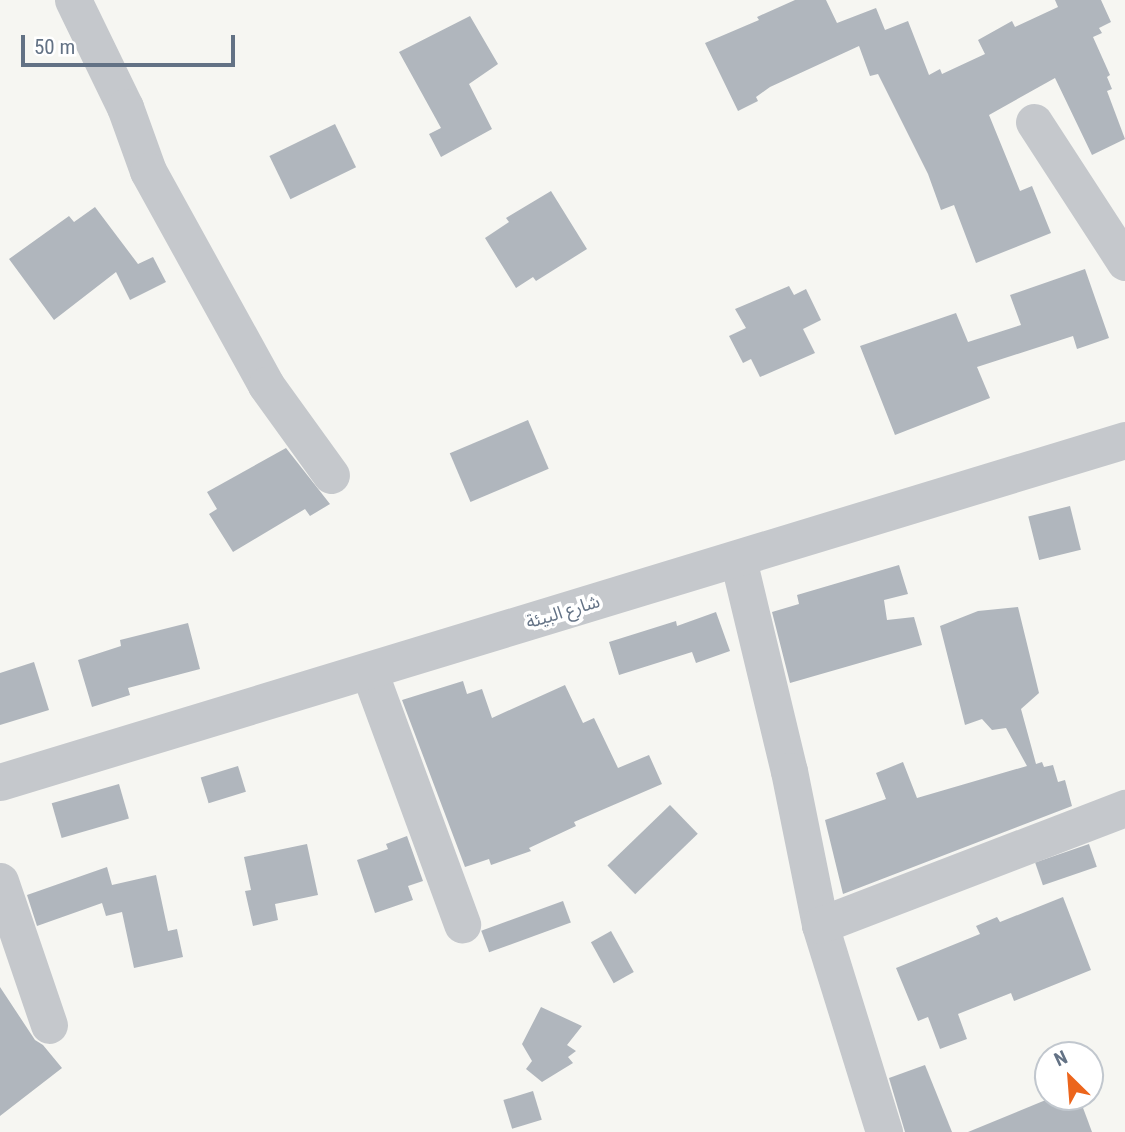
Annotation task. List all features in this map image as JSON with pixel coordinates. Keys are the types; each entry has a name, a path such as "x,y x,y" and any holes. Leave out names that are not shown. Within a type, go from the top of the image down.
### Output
{"street":[{"path":"73,0 125,107 148,171 266,385 299,435 331,475"},
{"path":"1034,122 1125,262"},
{"name":"شارع البيئة","path":"0,782 1125,440"},
{"path":"738,559 789,771 820,925 884,1132"},
{"path":"369,671 462,924"},
{"path":"820,925 1125,808"},
{"path":"0,881 49,1025"}],"building":[{"path":"795,0 826,0 837,23 876,8 885,30 908,21 929,75 940,69 942,74 985,54 978,40 1012,21 1015,27 1058,7 1055,0 1101,0 1111,22 1099,28 1102,33 1093,37 1110,75 1107,77 1112,89 1107,91 1125,139 1092,155 1055,78 989,115 1020,191 1032,186 1051,233 976,263 954,205 941,210 928,174 878,74 870,76 859,46 770,87 756,97 758,101 738,111 705,43 759,20 757,17"},
{"path":"470,16 498,64 469,84 492,129 441,157 429,134 441,128 399,52"},
{"path":"335,124 356,167 290,199 269,156"},
{"path":"551,191 587,249 536,281 533,277 516,288 485,238 509,222 506,218"},
{"path":"95,207 138,264 153,257 166,282 130,300 116,272 54,320 9,259 69,216 74,222"},
{"path":"1085,269 1109,338 1077,349 1073,336 977,367 990,398 895,435 860,346 956,313 968,342 1021,325 1010,295"},
{"path":"789,286 794,295 806,289 821,320 803,329 815,353 760,377 751,359 743,363 729,336 746,328 735,309"},
{"path":"528,420 549,469 470,502 450,453"},
{"path":"286,448 330,504 310,516 305,509 233,552 209,514 217,509 207,492"},
{"path":"1070,506 1081,550 1039,560 1028,516"},
{"path":"899,565 908,594 884,600 887,620 914,617 922,645 790,683 772,612 799,604 797,595"},
{"path":"1018,607 1039,693 1021,709 1036,764 1042,762 1044,767 1053,765 1058,782 1065,780 1072,806 843,894 825,820 886,799 876,773 903,762 917,798 1027,766 1006,728 992,730 982,719 965,725 940,626 978,611"},
{"path":"716,612 730,651 696,663 692,652 619,675 609,642 676,621 677,626"},
{"path":"188,623 200,669 128,688 130,695 92,707 78,660 121,646 120,640"},
{"path":"34,662 49,710 0,725 0,673"},
{"path":"463,681 467,694 482,689 492,718 565,685 583,723 594,718 618,768 649,755 662,784 574,822 576,826 529,848 531,851 491,865 489,859 465,867 402,700"},
{"path":"238,766 246,792 209,803 201,777"},
{"path":"119,784 129,819 62,838 52,803"},
{"path":"670,805 698,834 635,894 607,865"},
{"path":"407,836 423,881 408,886 413,900 375,913 357,860 388,849 386,844"},
{"path":"307,844 318,895 275,904 278,920 253,926 245,891 251,890 244,857"},
{"path":"1089,844 1097,867 1043,885 1035,863"},
{"path":"107,867 112,885 156,875 168,931 177,929 183,957 134,968 122,912 106,916 102,903 37,926 27,895"},
{"path":"1063,897 1091,970 1014,1001 1011,993 958,1014 967,1039 940,1049 928,1017 918,1021 896,968 980,934 976,926 997,917 1000,922"},
{"path":"563,901 571,923 489,952 481,931"},
{"path":"611,931 634,972 614,983 591,942"},
{"path":"0,987 35,1040 43,1045 62,1068 0,1116"},
{"path":"541,1007 582,1026 567,1045 576,1051 568,1057 573,1063 542,1082 526,1069 532,1061 522,1044"},
{"path":"925,1065 952,1132 905,1132 889,1078"},
{"path":"533,1091 542,1120 512,1129 503,1100"},
{"path":"1034,1105 1034,1111 1084,1111 1092,1132 968,1132"}]}
